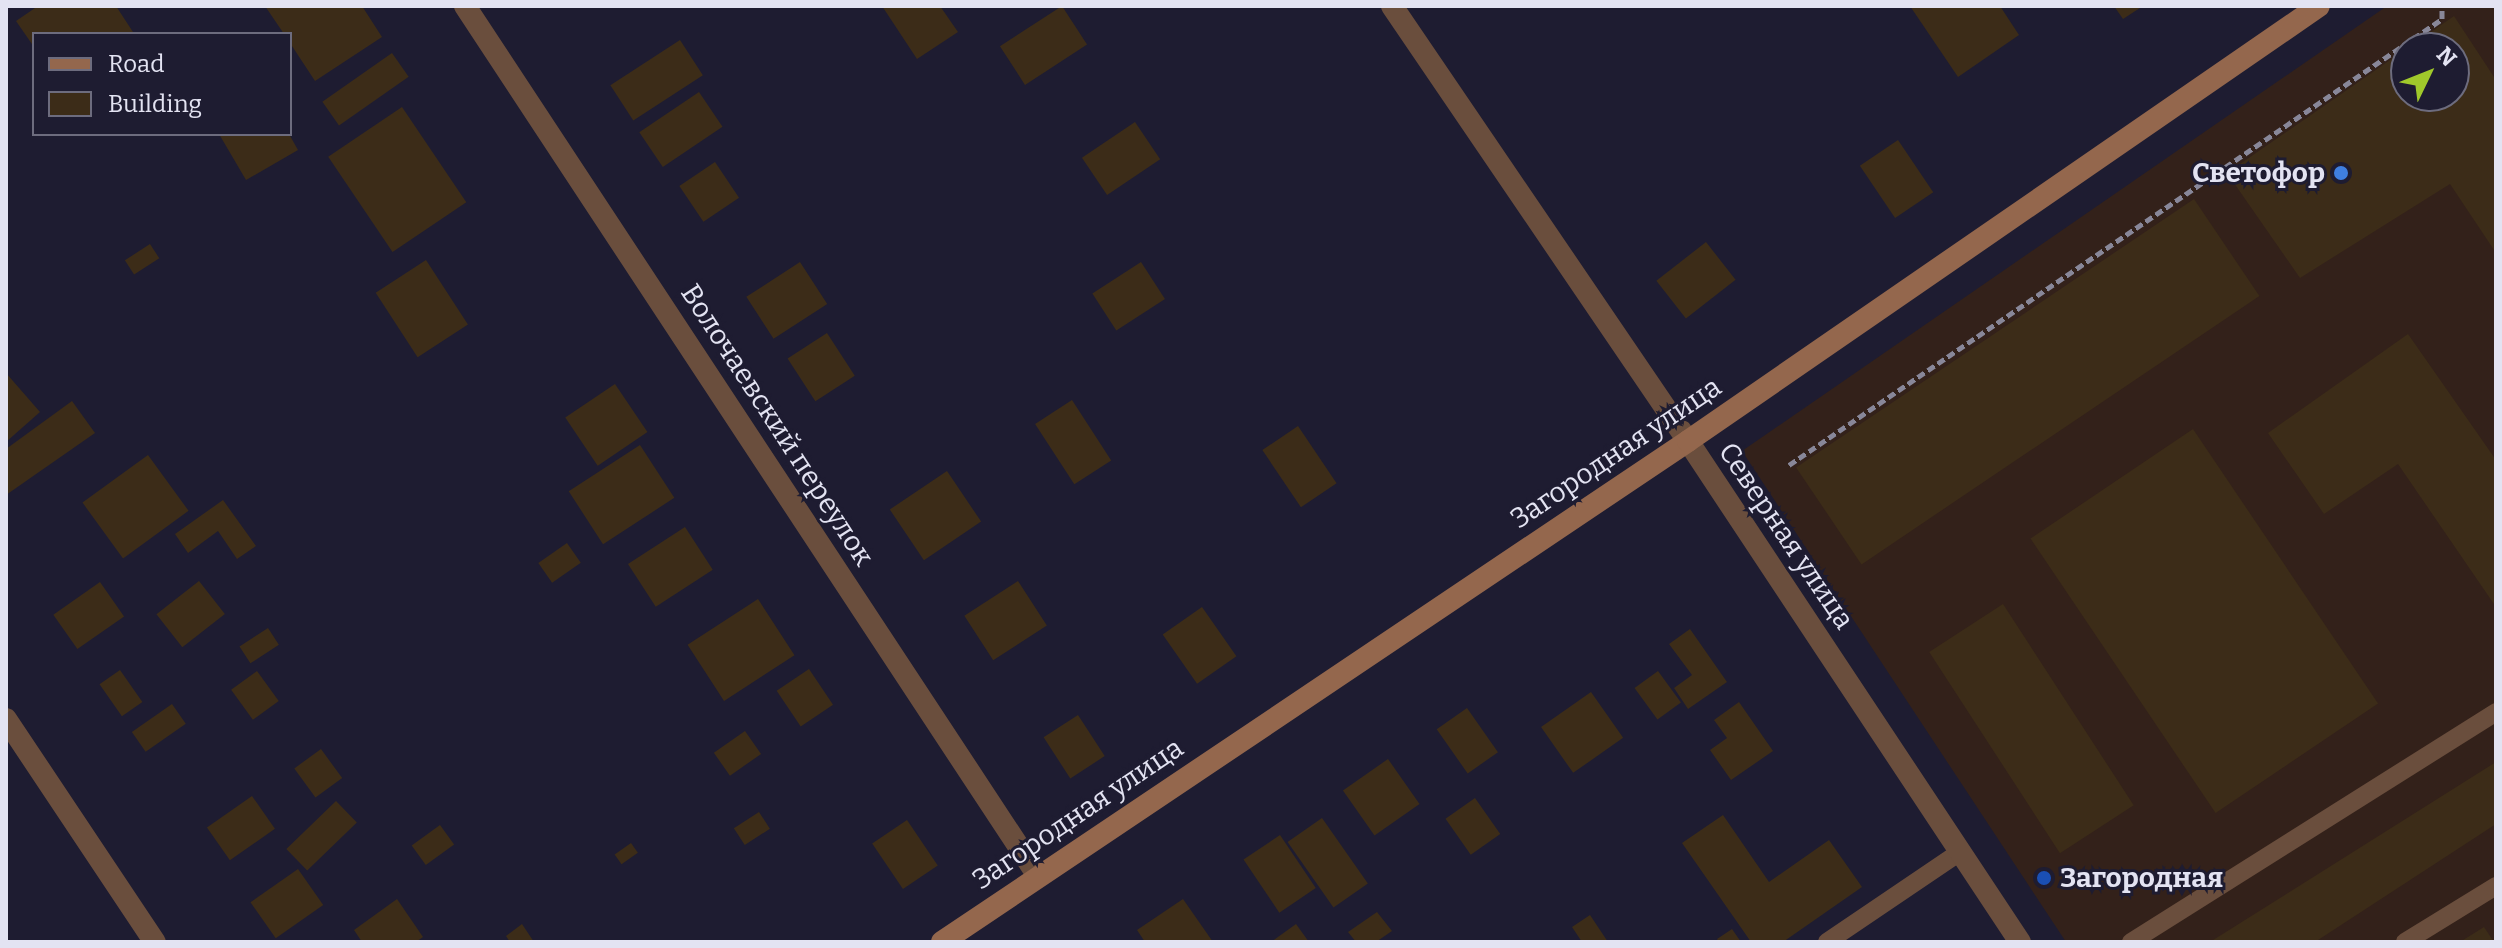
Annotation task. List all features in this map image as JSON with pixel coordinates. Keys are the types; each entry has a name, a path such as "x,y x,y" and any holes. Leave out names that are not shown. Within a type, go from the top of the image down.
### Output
{"main road":[{"name":"Загородная улица","path":"942,942 1688,441 2319,6"}],"street":[{"name":"Волочаевский переулок","path":"465,6 1038,876"},
{"name":"Северная улица","path":"1392,6 1688,441 2020,942"},
{"path":"6,719 155,942"}],"lane":[{"path":"2131,942 2496,712"},
{"path":"1827,942 1960,852"},
{"path":"2405,942 2496,886"}],"path":[{"path":"1789,465 2442,19 2442,6"}],"shaded area":[{"path":"2387,6 2496,6 2496,942 2066,942 1742,451"}],"building":[{"path":"38,6 116,6 133,32 32,32 32,44 16,21"},
{"path":"265,6 362,6 382,37 315,81 292,46 292,32 283,32"},
{"path":"882,6 940,6 958,32 917,59"},
{"path":"1062,6 1087,45 1025,85 1000,46"},
{"path":"1910,6 2000,6 2019,35 1958,77"},
{"path":"2114,6 2143,6 2123,19"},
{"path":"2454,16 2464,32 2431,32"},
{"path":"680,40 703,75 633,120 610,85"},
{"path":"2470,40 2496,80 2496,253 2450,184 2300,278 2227,173 2390,60 2390,112 2470,112"},
{"path":"392,53 409,77 339,126 322,102"},
{"path":"699,92 722,127 663,167 639,132"},
{"path":"402,107 466,202 393,252 328,157"},
{"path":"1135,122 1160,159 1107,195 1082,158"},
{"path":"220,136 290,136 298,150 246,180"},
{"path":"1898,140 1933,192 1895,218 1860,166"},
{"path":"715,162 739,198 703,222 679,186"},
{"path":"2194,199 2259,296 1861,564 1796,467"},
{"path":"1706,242 1736,280 1686,319 1656,281"},
{"path":"150,244 159,258 134,275 125,260"},
{"path":"426,260 468,325 418,357 376,293"},
{"path":"800,262 827,304 774,339 746,297"},
{"path":"1141,262 1165,299 1116,330 1092,294"},
{"path":"827,333 855,376 815,401 788,359"},
{"path":"2408,334 2496,460 2496,607 2398,464 2324,514 2268,433"},
{"path":"6,373 40,412 6,442"},
{"path":"615,384 647,432 598,466 565,418"},
{"path":"1072,400 1111,460 1074,484 1035,424"},
{"path":"72,401 95,433 6,495 6,449"},
{"path":"1298,426 1337,483 1301,507 1262,450"},
{"path":"2193,429 2378,703 2216,813 2031,539"},
{"path":"640,445 674,498 603,544 569,491"},
{"path":"148,455 189,511 123,558 82,503"},
{"path":"947,471 981,522 924,560 890,510"},
{"path":"223,500 256,546 237,559 218,531 188,553 175,534"},
{"path":"685,527 713,570 656,607 628,564"},
{"path":"567,543 581,563 552,583 538,563"},
{"path":"199,581 225,614 182,647 156,614"},
{"path":"1018,581 1047,625 993,660 964,616"},
{"path":"100,582 124,616 77,649 53,615"},
{"path":"758,599 794,655 724,701 688,645"},
{"path":"2003,604 2134,805 2060,853 1929,652"},
{"path":"1202,607 1236,656 1197,684 1163,635"},
{"path":"268,628 279,645 250,663 239,647"},
{"path":"1690,629 1727,682 1688,709 1674,688 1692,675 1669,644"},
{"path":"809,669 833,705 801,726 777,691"},
{"path":"120,670 142,702 122,716 100,684"},
{"path":"257,671 279,701 253,720 231,690"},
{"path":"1658,671 1681,703 1657,720 1635,688"},
{"path":"1591,692 1623,738 1573,773 1541,727"},
{"path":"1739,702 1773,751 1731,780 1710,750 1727,738 1714,720"},
{"path":"172,704 186,724 146,752 132,732"},
{"path":"1467,708 1498,752 1468,773 1437,729"},
{"path":"1078,715 1105,756 1070,778 1044,737"},
{"path":"745,731 761,754 730,776 714,753"},
{"path":"321,749 342,778 315,798 294,768"},
{"path":"1388,759 1420,804 1374,836 1343,791"},
{"path":"2496,762 2496,824 2315,942 2210,942"},
{"path":"252,796 275,829 230,860 207,828"},
{"path":"1475,798 1500,834 1471,855 1446,819"},
{"path":"336,801 357,823 307,871 286,849"},
{"path":"759,812 770,829 745,845 734,828"},
{"path":"1723,815 1769,882 1829,840 1862,887 1783,942 1751,942 1682,843"},
{"path":"1322,818 1368,884 1333,908 1288,842"},
{"path":"907,820 938,866 903,889 872,843"},
{"path":"440,825 454,844 426,865 412,846"},
{"path":"1280,835 1316,888 1279,913 1244,860"},
{"path":"631,843 638,853 621,864 615,854"},
{"path":"298,869 323,905 276,938 250,902"},
{"path":"397,899 423,937 416,942 362,942 354,930"},
{"path":"1183,899 1213,942 1145,942 1137,930"},
{"path":"1377,912 1392,931 1376,942 1356,942 1348,932"},
{"path":"1590,915 1608,942 1582,942 1572,927"},
{"path":"522,924 534,942 510,942 506,936"},
{"path":"1296,924 1309,942 1271,942"},
{"path":"2484,927 2494,942 2460,942"},
{"path":"1732,929 1741,942 1719,942 1717,939"}],"place":[{"name":"Светофор","path":"2341,173"},
{"name":"Загородная","path":"2044,878"}]}
